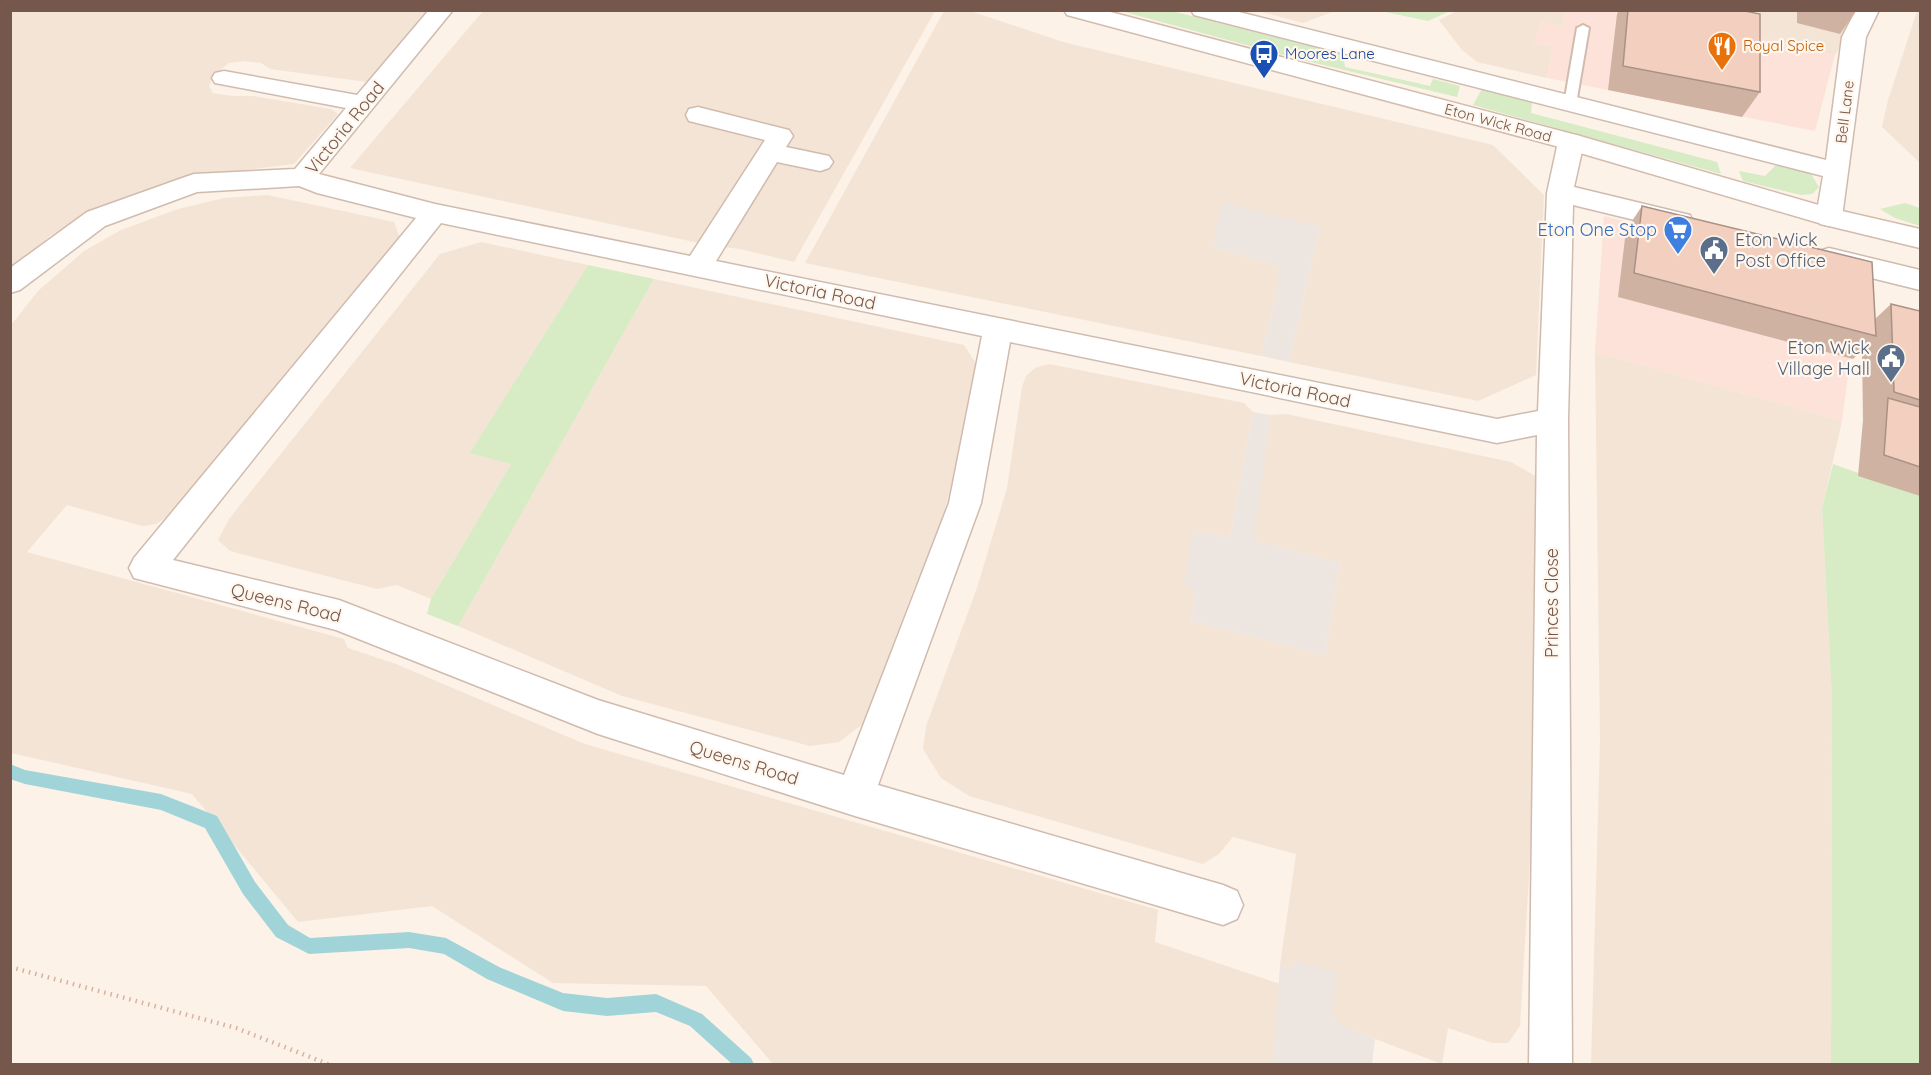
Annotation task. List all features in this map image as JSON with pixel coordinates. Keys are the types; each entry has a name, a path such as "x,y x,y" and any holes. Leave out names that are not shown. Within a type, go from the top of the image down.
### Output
{"street":[{"name":"Victoria Road","path":"442,10 302,177 317,184 435,213 1497,431 1553,420"},
{"name":"Eton Wick Road","path":"1075,10 1571,142 1829,217 1920,239"},
{"path":"1202,10 1837,171"},
{"name":"Bell Lane","path":"1829,217 1854,37 1868,10"},
{"path":"224,78 364,104"},
{"path":"698,115 780,136 698,266"},
{"name":"Princes Close","path":"1551,1065 1553,420 1560,193 1571,142"},
{"path":"770,152 820,162"},
{"path":"10,283 96,219 194,183 302,177"},
{"path":"1560,193 1699,227"},
{"name":"Queens Road","path":"435,213 146,568 339,615 598,717 855,797 1223,905"},
{"path":"1804,252 1920,280"},
{"path":"855,797 965,503 998,329"}],"lane":[{"path":"1570,104 1583,28"}],"path":[{"path":"10,967 236,1028 328,1065"}],"shaded area":[{"path":"1652,10 1835,55 1815,131 1547,78 1553,47 1534,45 1540,22 1563,27 1565,11"},
{"path":"11,11 430,11 367,82 270,69 261,63 244,61 229,63 215,74 209,86 213,93 253,96 331,109 338,114 294,164 179,178 103,207 51,235 11,271"},
{"path":"483,11 935,11 794,262 350,168"},
{"path":"944,11 970,11 1063,42 1493,145 1544,195 1536,375 1478,401 1289,362 1320,227 1212,247 1277,265 1277,293 1261,356 805,263"},
{"path":"1258,11 1335,11 1303,23"},
{"path":"1457,11 1565,11 1563,27 1540,22 1553,47 1547,78 1477,62 1462,50 1439,20"},
{"path":"1652,11 1841,11 1848,34 1835,55"},
{"path":"1917,11 1920,11 1920,163 1882,127 1888,100"},
{"path":"268,195 394,222 401,241 183,507 156,524 142,526 67,505 27,552 344,639 348,648 396,664 585,744 1158,910 1155,942 1280,984 1273,1064 773,1064 706,986 553,983 432,906 298,922 192,794 11,753 11,325 38,291 84,251 121,230 178,209 224,198"},
{"path":"1223,202 1320,227 1289,362 1261,356 1277,293 1277,265 1212,247"},
{"path":"1604,216 1861,279 1842,421 1595,352"},
{"path":"481,242 588,265 471,452 511,464 431,599 397,585 377,589 230,551 218,540 229,519 440,254"},
{"path":"654,279 964,345 975,362 977,370 955,472 937,539 914,588 864,723 839,742 810,746 622,696 458,626"},
{"path":"1595,352 1842,421 1822,508 1832,699 1831,1064 1591,1064 1600,741"},
{"path":"1049,364 1244,403 1253,412 1230,538 1193,530 1195,591 1191,621 1325,655 1340,563 1253,540 1270,415 1286,414 1511,462 1544,481 1547,577 1520,1026 1508,1043 1492,1043 1448,1028 1442,1064 1343,1027 1332,1016 1294,961 1292,968 1280,965 1296,854 1233,837 1219,854 1203,864 969,796 941,778 923,749 926,726 977,588 1007,488 1022,387 1026,376 1035,368"},
{"path":"1253,412 1270,415 1254,540 1340,563 1325,655 1191,621 1195,591 1184,583 1193,530 1230,538"},
{"path":"1294,960 1338,973 1332,1016 1344,1027 1375,1039 1372,1064 1273,1064 1280,965 1292,968"}],"green space":[{"path":"1450,10 1428,21 1381,11"},
{"path":"1121,11 1172,11 1343,54 1345,67 1430,86 1433,79 1460,86 1457,97 1290,57"},
{"path":"1482,89 1532,102 1531,113 1717,162 1721,174 1473,105"},
{"path":"1779,162 1808,169 1819,187 1812,194 1801,195 1743,181 1739,171 1765,176"},
{"path":"1905,203 1920,208 1920,226 1895,218 1880,209"},
{"path":"588,265 654,279 458,626 427,614 431,599 511,464 470,453"},
{"path":"1833,464 1920,495 1920,1064 1831,1064 1832,699 1822,508"}],"building":[{"path":"1628,10 1740,10 1760,14 1760,92 1623,66"},
{"path":"1642,206 1872,262 1876,336 1634,273"},
{"path":"1891,304 1920,311 1920,400 1894,392"},
{"path":"1888,398 1920,407 1920,467 1884,455"}],"waterway":[{"path":"10,771 25,777 161,802 211,822 249,888 282,931 309,946 409,940 446,946 493,973 563,1002 607,1007 656,1003 696,1020 745,1064"}],"place":[{"name":"Royal Spice","path":"1722,72"},
{"name":"Moores Lane","path":"1264,80"},
{"name":"Eton One Stop","path":"1678,256"},
{"name":"Eton Wick Post Office","path":"1714,276"},
{"name":"Eton Wick Village Hall","path":"1891,384"}]}
